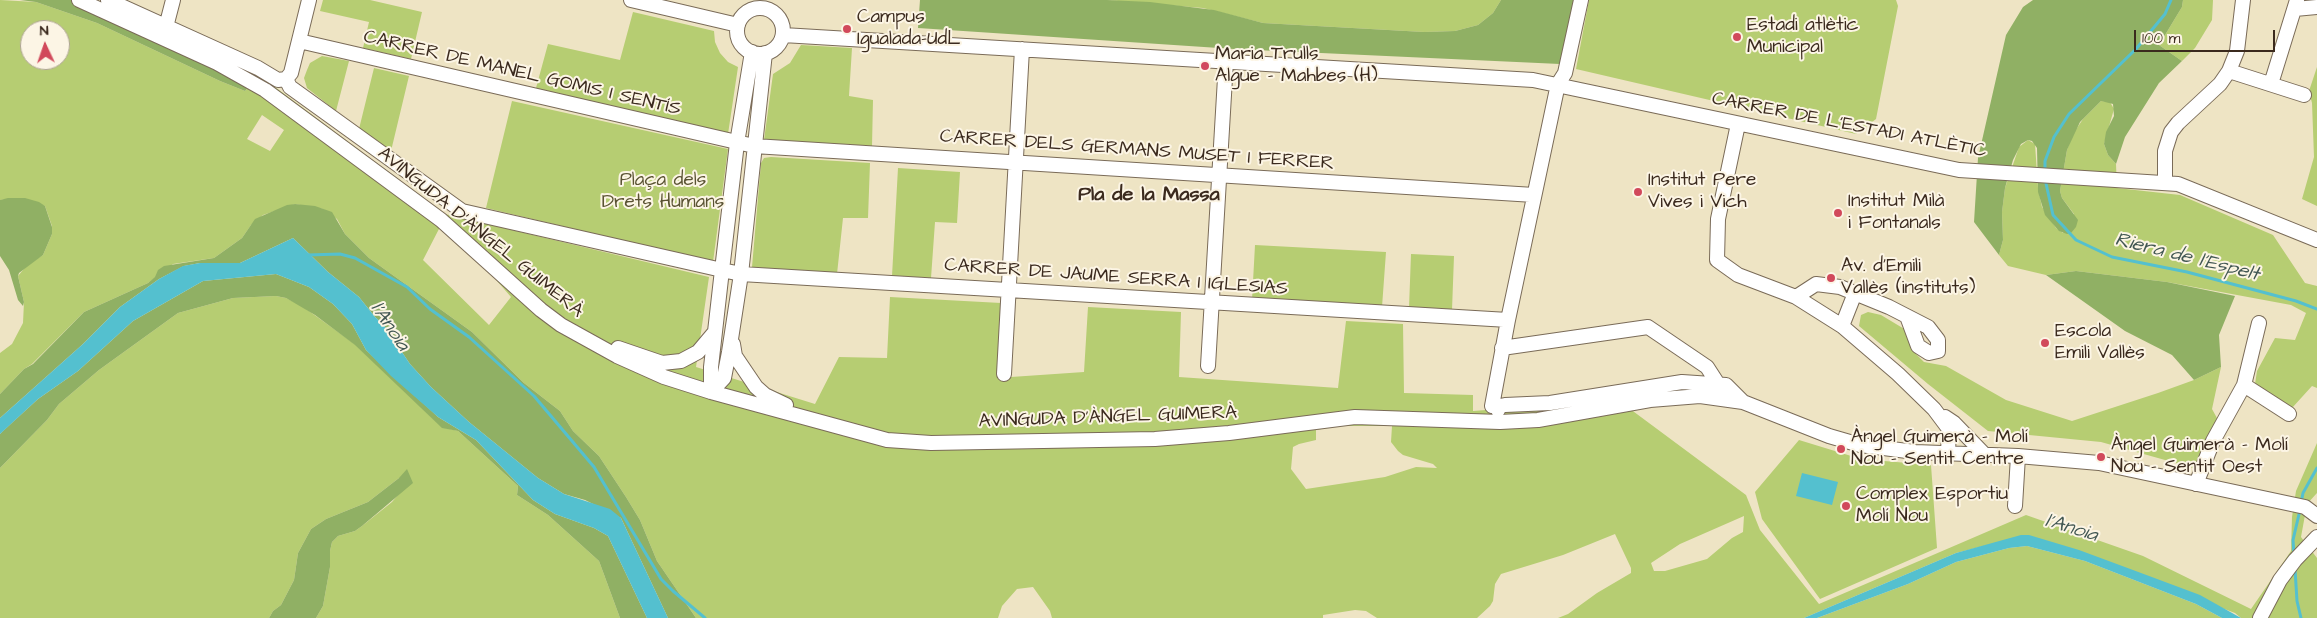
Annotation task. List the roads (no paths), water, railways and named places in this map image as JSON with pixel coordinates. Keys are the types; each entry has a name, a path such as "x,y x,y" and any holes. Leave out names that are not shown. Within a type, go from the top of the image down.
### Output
{"street":[{"name":"AVINGUDA D'ÀNGEL GUIMERÀ","path":"79,0 217,63 265,90 441,220 541,310 561,325 617,356 664,377 711,392 887,440 931,443 1204,436 1355,417 1482,422 1497,412 1538,420 1717,390 1845,442 1889,450 2018,456 2099,463 2310,508"},
{"path":"108,0 258,68 278,80 286,79 291,73 309,0"},
{"path":"166,26 173,0"},
{"path":"631,0 738,25"},
{"path":"1497,412 1502,348 1558,84 1565,73 1581,0"},
{"path":"2165,182 2165,151 2171,132 2178,123 2220,84 2229,71 2237,52 2243,0"},
{"path":"763,4 778,17 782,26 782,35 776,47 758,53 740,41 738,25 747,12 763,4"},
{"path":"2271,84 2296,4 2317,7"},
{"name":"CARRER DE L'ESTADI ATLÈTIC","path":"782,35 1533,80 1973,172 2178,184 2317,240"},
{"name":"CARRER DE MANEL GOMIS I SENTÍS","path":"298,41 737,144"},
{"path":"1004,374 1022,49"},
{"path":"711,392 714,333 737,144 758,53"},
{"path":"711,392 724,378 741,274 754,146 758,53"},
{"path":"1208,366 1226,61"},
{"path":"2229,71 2304,95"},
{"name":"CARRER DE JAUME SERRA I IGLESIAS","path":"286,79 290,87 462,211 741,274 1508,320"},
{"path":"1738,124 1718,219 1717,260 1738,275 1796,297 1842,326 1898,374 1934,409 1949,428 1948,453"},
{"name":"CARRER DELS GERMANS MUSET I FERRER","path":"737,144 1534,195"},
{"path":"1796,297 1816,284 1840,287 1889,307 1908,319"},
{"path":"1842,326 1855,293"},
{"path":"2196,484 2213,441 2244,385 2259,323"},
{"path":"561,325 589,333 615,347 662,363 681,361 698,352 714,333"},
{"path":"1502,348 1648,327 1707,367 1717,390"},
{"path":"732,336 735,356 745,374 765,395 776,401 824,417 931,443"},
{"path":"2244,385 2289,414"},
{"path":"1934,409 1954,423 1984,454"},
{"path":"2015,506 2018,456"},
{"path":"2260,618 2280,580 2314,539"}],"water":[{"path":"293,238 328,272 359,297 383,324 410,364 431,387 469,422 538,478 564,494 610,509 621,518 668,618 647,618 608,536 594,528 555,514 533,500 476,440 438,417 391,376 366,350 352,324 333,304 309,287 276,274 203,281 133,321 78,371 38,399 0,434 0,418 83,344 120,307 159,279 183,266 200,263 240,263"},
{"path":"1802,473 1838,482 1832,505 1796,496"},
{"path":"2021,535 2029,535 2079,550 2200,595 2241,618 2222,618 2196,604 2085,561 2027,546 2009,548 1956,562 1908,584 1817,618 1804,618 1956,553"}],"waterway":[{"name":"Riera de l'Espelt","path":"2045,171 2045,161 2054,137 2069,114 2136,49 2165,14 2171,0"},
{"name":"Riera de l'Espelt","path":"2045,179 2053,215 2076,240 2112,257 2187,272 2296,301 2317,309"},
{"path":"308,255 340,254 355,258 407,287 430,309 469,337 534,396 594,467 661,579 705,618"},
{"name":"Riera de l'Espelt","path":"2301,503 2303,493 2317,468"},
{"name":"Riera de l'Espelt","path":"2294,555 2293,540 2300,510"},
{"name":"Riera de l'Espelt","path":"2295,569 2297,601 2301,618"}],"place":[{"name":"Campus Igualada-UdL","path":"847,29"},
{"name":"Estadi atlètic Municipal","path":"1737,37"},
{"name":"Maria Trulls Algue - Mahbes (H)","path":"1205,66"},
{"name":"Institut Pere Vives i Vich","path":"1638,192"},
{"name":"Institut Milà i Fontanals","path":"1838,213"},
{"name":"Av. d'Emili Vallès (instituts)","path":"1831,278"},
{"name":"Escola Emili Vallès","path":"2045,343"},
{"name":"Àngel Guimerà - Molí Nou - Sentit Centre","path":"1841,449"},
{"name":"Àngel Guimerà - Molí Nou - Sentit Oest","path":"2101,457"},
{"name":"Complex Esportiu Molí Nou","path":"1846,506"}],"district":[{"name":"Pla de la Massa","path":"1149,196"}],"park label":[{"name":"Plaça dels Drets Humans","path":"663,192"}],"water label":[{"name":"l'Anoia","path":"389,327"},
{"name":"l'Anoia","path":"2071,529"}]}
